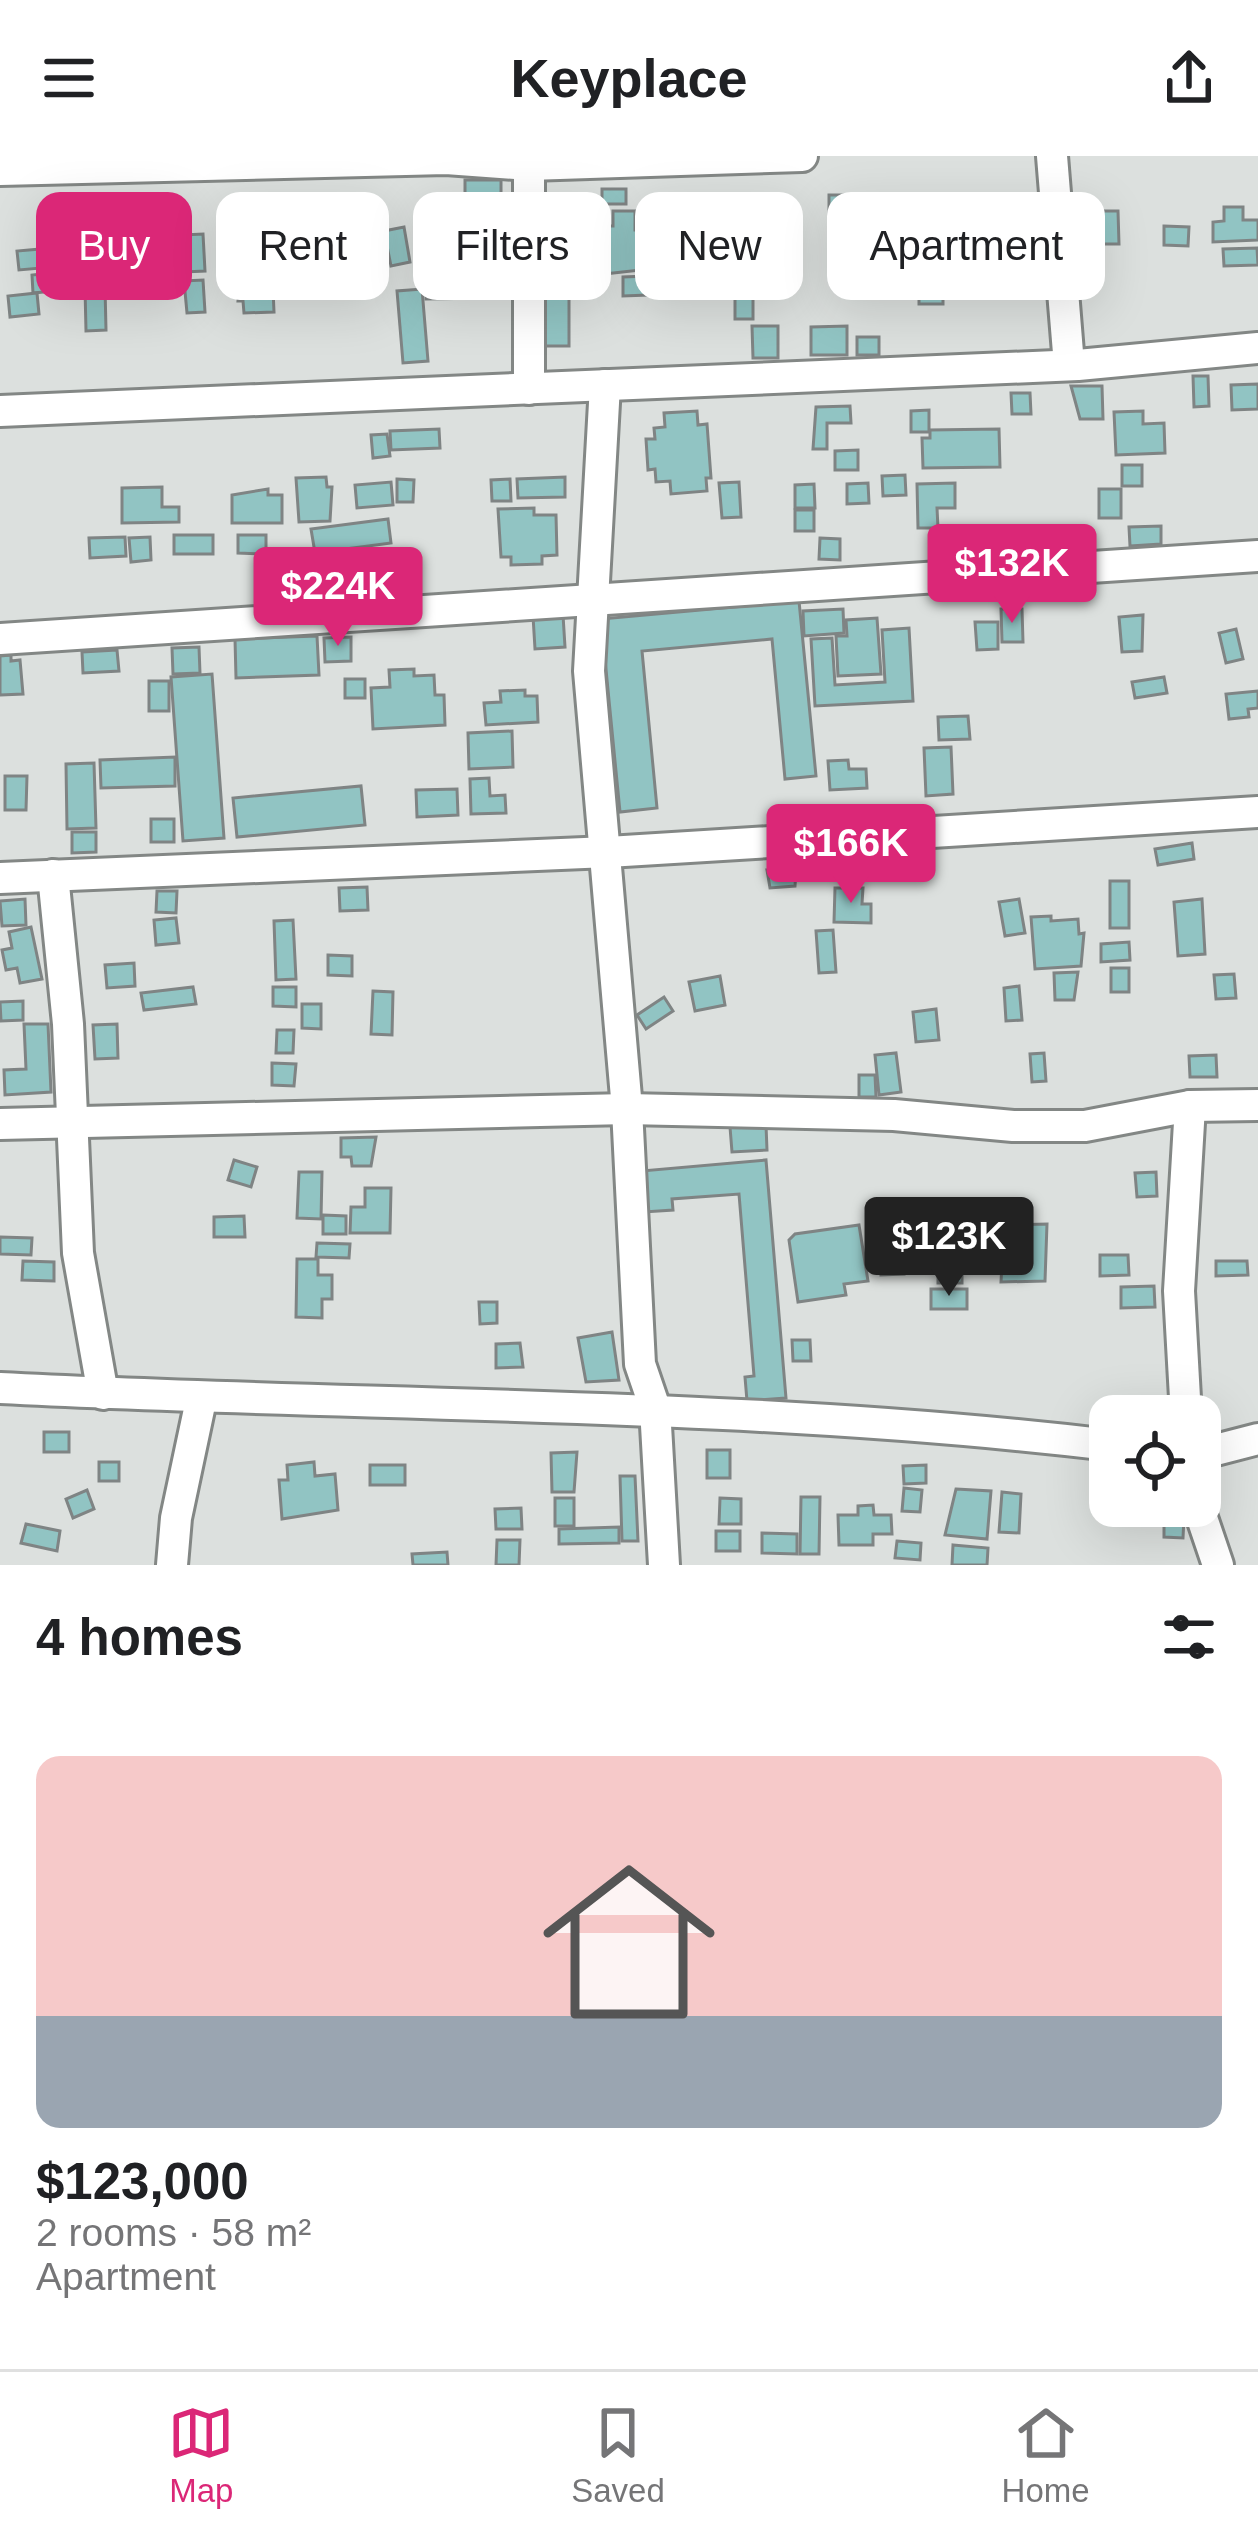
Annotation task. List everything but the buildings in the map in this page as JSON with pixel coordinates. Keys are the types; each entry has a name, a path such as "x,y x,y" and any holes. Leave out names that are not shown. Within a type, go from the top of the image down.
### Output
{"street":[{"path":"0,170 446,158 529,166 802,156"},
{"path":"1052,156 1069,365"},
{"path":"529,166 529,389"},
{"path":"0,411 1069,365 1258,348"},
{"path":"605,385 591,598 594,754 608,852 640,1364 655,1408 664,1565"},
{"path":"0,640 1258,556"},
{"path":"0,878 608,852 1258,812"},
{"path":"53,875 68,1024 68,1121 78,1253 103,1394"},
{"path":"0,1124 627,1109 894,1114 1012,1126 1085,1126 1190,1106 1258,1105"},
{"path":"1185,1395 1179,1291 1190,1106"},
{"path":"0,1388 201,1400 655,1408 1089,1443"},
{"path":"172,1565 176,1518 201,1400"},
{"path":"1221,1448 1258,1438"},
{"path":"1205,1527 1218,1565"}]}
